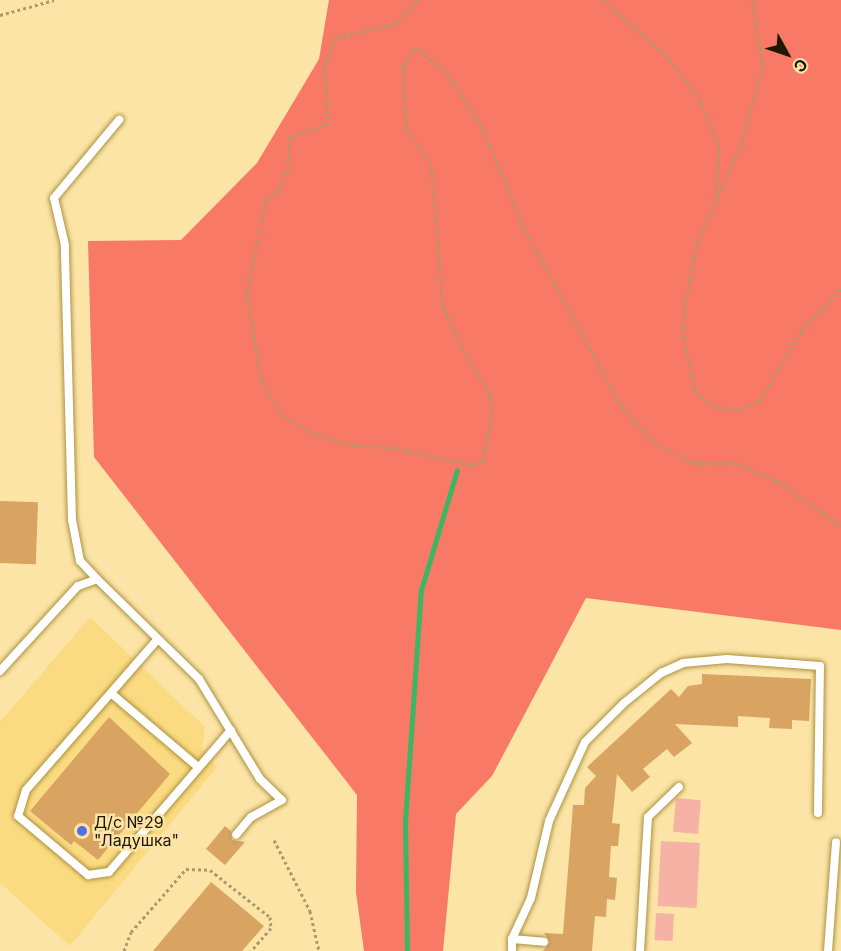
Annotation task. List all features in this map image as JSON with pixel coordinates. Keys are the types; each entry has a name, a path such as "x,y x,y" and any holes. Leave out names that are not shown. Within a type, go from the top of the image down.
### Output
{"lane":[{"path":"119,120 54,198 66,245 72,520 80,561 199,680 260,779 282,800 250,818 236,835"},
{"path":"0,671 78,586 97,579"},
{"path":"157,640 26,790 18,816 88,875 109,872 231,730"},
{"path":"512,951 512,939 531,898 549,821 585,742 624,703 661,673 683,663 727,659 820,666 818,813"},
{"path":"112,694 198,767"},
{"path":"640,951 648,817 679,787"},
{"path":"828,951 836,842"},
{"path":"512,939 543,942"}],"path":[{"path":"0,15 54,0"},
{"path":"418,0 393,25 336,37 324,69 328,124 290,137 288,166 280,188 265,202 247,294 261,380 282,416 316,435 354,445 396,448 473,465 482,462 492,416 490,394 464,352 442,307 431,164 406,128 404,66 416,47 448,74 482,128 523,226 622,407 658,446 695,463 736,463 757,472 811,501 841,526"},
{"path":"603,0 666,55 700,100 720,148 716,199"},
{"path":"753,0 763,66 741,146 697,244 683,335 696,393 715,407 739,410 760,401 801,331 841,288"},
{"path":"274,840 310,911 319,951"},
{"path":"124,951 131,932 186,869 210,870 270,917 271,928 251,951"}],"shaded area":[{"path":"329,0 841,0 841,630 586,598 492,776 456,814 443,951 364,951 356,892 357,795 94,457 88,241 181,240 257,163 319,59"},
{"name":"Д/с №29 \"Ладушка\"","path":"90,617 205,727 202,749 217,767 70,946 0,883 0,722"},
{"path":"676,798 701,800 698,834 673,832"},
{"path":"661,841 700,843 697,908 658,906"},
{"path":"656,913 674,914 673,941 655,940"}],"building":[{"path":"0,501 38,502 36,564 0,563"},
{"path":"702,674 811,679 809,721 792,720 792,729 769,728 770,718 738,716 738,727 675,724 692,743 674,757 667,749 643,769 650,777 632,792 617,774 612,823 620,824 618,846 611,846 609,877 617,878 615,900 607,899 606,917 595,916 592,951 543,951 550,942 544,933 563,934 573,805 584,805 585,788 596,776 587,767 671,689 679,697 688,686 702,684"},
{"path":"109,717 170,774 98,860 74,841 71,845 30,811"},
{"path":"225,826 231,831 232,840 245,842 225,865 206,849"},
{"path":"211,882 264,926 242,951 153,951"}],"waterway":[{"path":"407,951 405,822 421,590 457,470"}],"place":[{"name":"Д/с №29 \"Ладушка\"","path":"82,831"}]}
